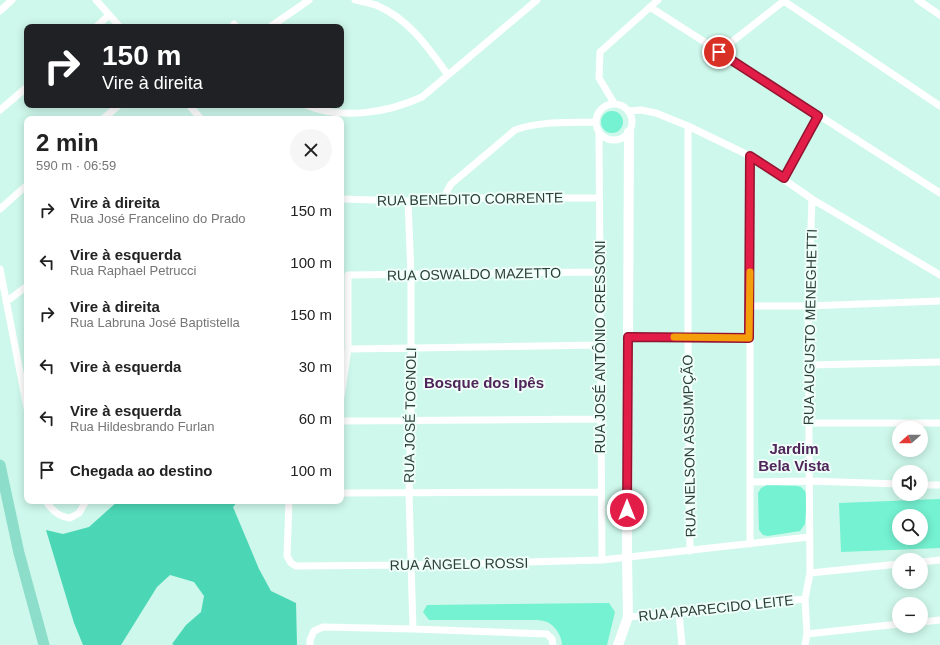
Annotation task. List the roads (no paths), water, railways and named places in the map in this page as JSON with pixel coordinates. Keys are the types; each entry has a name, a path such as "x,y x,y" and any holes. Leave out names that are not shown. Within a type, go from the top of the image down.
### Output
{"main road":[{"path":"0,465 19,553 44,645"}],"street":[{"path":"0,10 12,0"},
{"path":"96,0 117,24"},
{"path":"274,24 309,0"},
{"path":"355,0 376,5 405,22 423,41 448,75"},
{"path":"316,108 342,114 366,112 399,107 422,97 537,0"},
{"path":"614,103 603,107 598,111 595,122 599,134 603,138 614,141 620,140 629,132 632,122 628,111 624,107 614,103 599,78 600,52 658,0"},
{"path":"719,52 784,0 940,106"},
{"path":"918,0 940,15"},
{"path":"650,7 940,193"},
{"path":"99,24 109,15"},
{"path":"0,110 24,90"},
{"path":"106,116 115,108"},
{"path":"192,108 198,116"},
{"path":"628,111 649,111 688,126 750,156 784,178 812,199 940,276"},
{"path":"784,178 818,116"},
{"path":"445,198 451,184 515,130 524,126 541,124 595,122"},
{"name":"RUA NELSON ASSUMPÇÃO","path":"688,126 690,551"},
{"name":"RUA JOSÉ ANTÔNIO CRESSONI","path":"618,645 628,617 629,132"},
{"name":"RUA JOSÉ ANTÔNIO CRESSONI","path":"599,134 601,344 600,492 602,560"},
{"path":"750,156 750,544"},
{"path":"0,209 24,188"},
{"name":"RUA BENEDITO CORRENTE","path":"344,199 408,201 445,198 599,198"},
{"name":"RUA AUGUSTO MENEGHETTI","path":"805,645 807,634 804,599 810,572 808,424 810,365 808,306 812,199"},
{"name":"RUA JOSÉ TOGNOLI","path":"408,201 412,349 410,493 414,629"},
{"path":"0,269 24,393"},
{"name":"RUA OSWALDO MAZETTO","path":"348,349 348,276 600,272"},
{"path":"6,302 24,288"},
{"path":"749,306 808,306 940,301"},
{"path":"628,337 749,338"},
{"path":"344,376 348,349 412,349 601,344"},
{"path":"810,365 940,362"},
{"path":"344,421 600,419"},
{"path":"808,424 940,424"},
{"path":"750,482 809,481 892,484"},
{"path":"928,485 940,485"},
{"path":"344,493 600,492"},
{"path":"48,504 51,509 63,518 70,518 79,513 84,504"},
{"name":"RUA ÂNGELO ROSSI","path":"289,504 287,556 291,563 296,566 412,566 602,560 809,537"},
{"path":"928,561 940,560"},
{"path":"810,572 892,565"},
{"name":"RUA APARECIDO LEITE","path":"628,617 679,613 804,599"},
{"path":"679,613 682,645"},
{"path":"928,621 940,620"},
{"path":"807,634 892,625"},
{"path":"310,645 310,640 314,631 323,627 547,634 552,639 553,645"}],"district":[{"name":"Bosque dos Ipês","path":"484,382"},
{"name":"Jardim Bela Vista","path":"794,456"}]}
